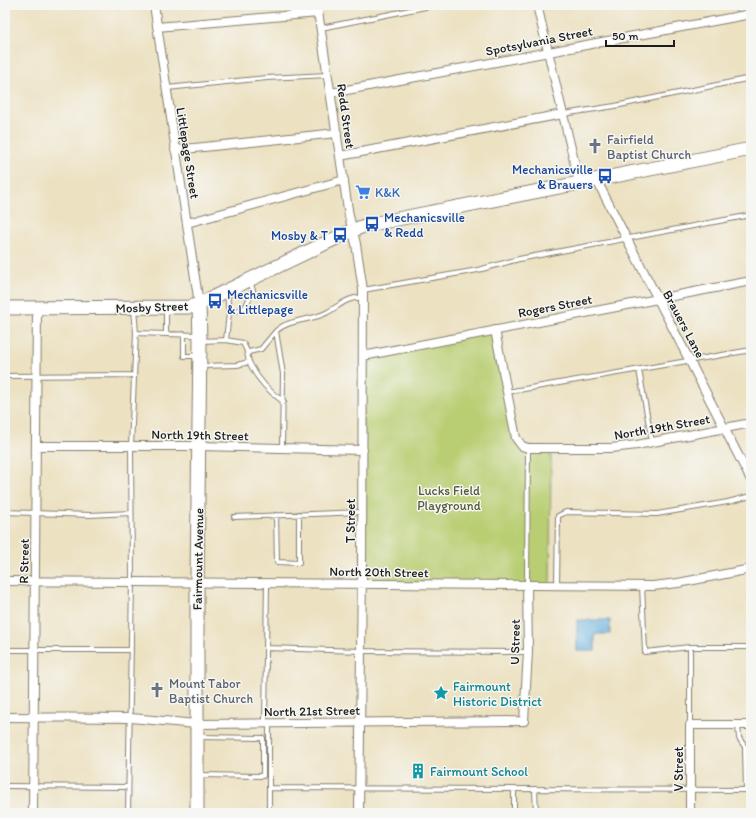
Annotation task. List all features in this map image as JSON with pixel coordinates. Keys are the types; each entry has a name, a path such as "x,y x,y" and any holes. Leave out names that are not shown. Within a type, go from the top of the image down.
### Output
{"main road":[{"name":"Mosby Street","path":"5,308 183,308 199,304 353,230 380,222 751,149"},
{"name":"Fairmount Avenue","path":"197,813 196,730 200,361 199,304"}],"street":[{"name":"Littlepage Street","path":"154,5 199,304"},
{"path":"537,5 579,182"},
{"path":"157,28 318,9"},
{"name":"Redd Street","path":"318,9 340,156 353,230"},
{"name":"Spotsylvania Street","path":"331,93 751,14"},
{"path":"340,156 375,151 563,114"},
{"path":"175,150 337,133"},
{"name":"Brauers Lane","path":"596,179 751,480"},
{"path":"187,223 344,180"},
{"name":"T Street","path":"353,230 363,294 364,356 358,813"},
{"name":"Rogers Street","path":"364,356 751,281"},
{"name":"R Street","path":"34,813 37,309"},
{"path":"495,330 516,438 522,446 528,448"},
{"name":"North 19th Street","path":"528,448 611,448 652,442 751,423"},
{"name":"North 19th Street","path":"37,446 199,446 363,450"},
{"name":"North 20th Street","path":"5,581 642,586 678,583 751,569"},
{"name":"U Street","path":"524,721 528,652 528,586"},
{"name":"North 21st Street","path":"5,717 131,718 196,730 267,723 524,721"},
{"path":"690,726 751,724"},
{"name":"V Street","path":"690,726 690,813"}],"lane":[{"path":"321,28 435,5"},
{"path":"167,88 267,78 328,75"},
{"path":"563,114 615,106 751,78"},
{"path":"249,352 261,349 282,325 324,314 354,297 363,294 478,270 517,259 751,215"},
{"path":"229,313 245,308 253,290 249,280"},
{"path":"226,291 229,313 226,340"},
{"path":"128,813 131,718 131,446 136,334 134,308"},
{"path":"166,308 166,334"},
{"path":"276,331 283,374 284,402 282,448"},
{"path":"136,334 184,334 200,338 244,343 249,352 249,362 267,390 284,402"},
{"path":"184,334 184,356 200,361 237,365 249,362"},
{"path":"507,392 690,362 751,350"},
{"path":"639,370 652,442"},
{"path":"5,376 133,375"},
{"path":"528,448 528,586"},
{"path":"557,585 558,516 566,512 657,514 728,502 751,496"},
{"path":"5,524 5,512 90,515 132,513"},
{"path":"234,517 362,512"},
{"path":"276,515 277,562 299,563 299,514"},
{"path":"267,583 266,648 269,813"},
{"path":"642,586 645,652 690,647 751,647"},
{"path":"690,647 690,726"},
{"path":"266,648 361,651 528,652"},
{"path":"5,650 131,650"},
{"path":"269,788 749,790 745,747 739,738 738,725"},
{"path":"196,730 263,738 262,776 197,775"},
{"path":"5,786 128,787"},
{"path":"514,789 514,813"},
{"path":"535,789 536,813"}],"green space":[{"name":"Lucks Field Playground","path":"494,330 518,445 551,448 550,586 361,584 363,355"}],"water":[{"path":"577,620 610,620 610,634 595,634 595,651 577,651"}],"place":[{"name":"Fairfield Baptist Church","path":"595,146"},
{"name":"Mechanicsville & Brauers","path":"605,176"},
{"name":"K&K","path":"363,192"},
{"name":"Mechanicsville & Redd","path":"372,224"},
{"name":"Mosby & T","path":"340,235"},
{"name":"Mechanicsville & Littlepage","path":"215,301"},
{"name":"Mount Tabor Baptist Church","path":"157,690"},
{"name":"Fairmount Historic District","path":"441,693"},
{"name":"Fairmount School","path":"418,771"}]}
